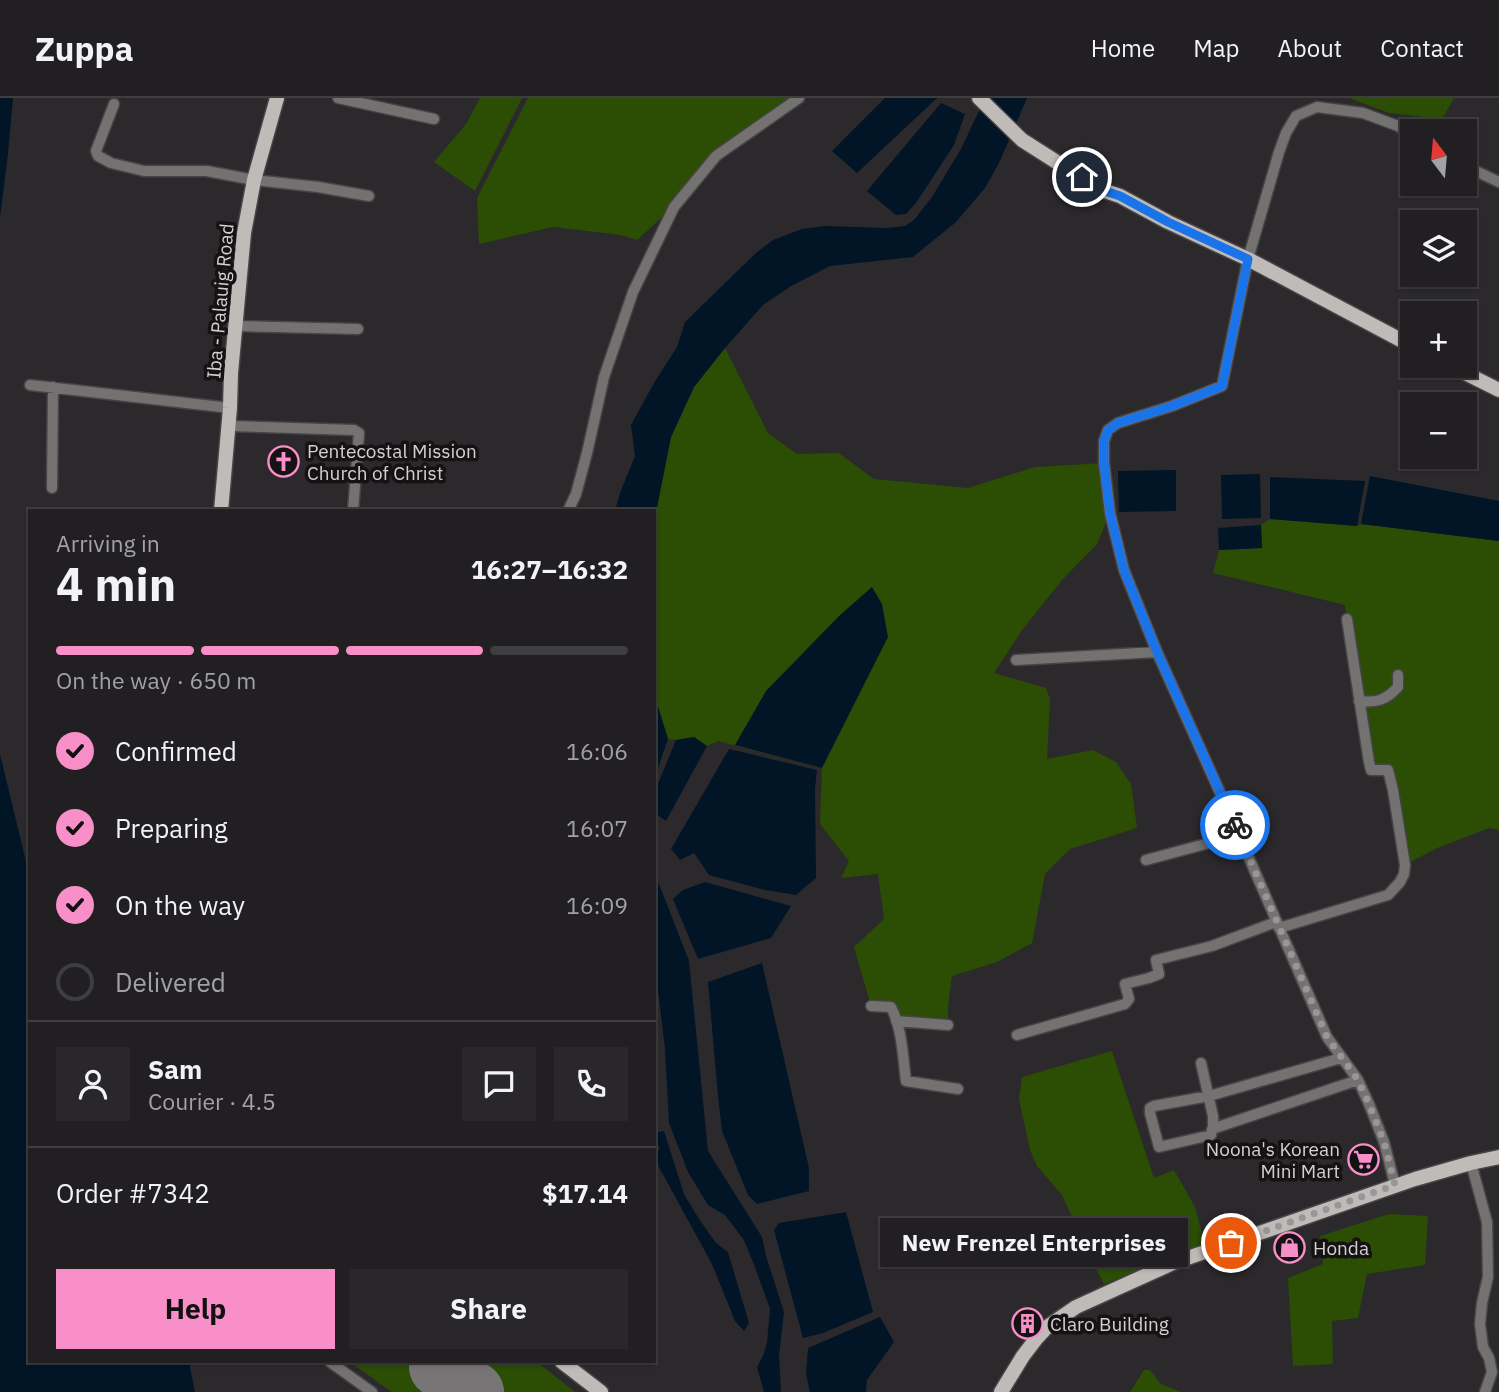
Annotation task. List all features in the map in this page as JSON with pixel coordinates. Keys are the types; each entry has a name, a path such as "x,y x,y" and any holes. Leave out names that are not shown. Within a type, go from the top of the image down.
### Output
{"main road":[{"name":"Iba - Palauig Road","path":"221,509 244,233 254,180 277,98"},
{"path":"979,99 1018,136 1099,189 1120,196 1168,222 1248,259 1400,340"},
{"path":"1475,378 1499,390"},
{"path":"1000,1392 1036,1339 1076,1307 1173,1263 1395,1185 1499,1157"},
{"path":"563,1363 601,1392"}],"street":[{"path":"338,98 433,119"},
{"path":"569,509 576,494 587,453 604,377 633,292 674,207 716,156 799,98"},
{"path":"114,104 96,151 98,156 111,163 144,172 207,171 369,195"},
{"path":"1395,1185 1384,1142 1358,1080 1327,1037 1157,652 1124,570 1110,513 1104,441 1108,430 1118,423 1222,386 1248,259 1279,152 1296,116 1317,107 1363,113 1400,127"},
{"path":"1477,172 1499,182"},
{"path":"236,326 358,329"},
{"path":"30,385 230,408"},
{"path":"52,488 54,387"},
{"path":"229,426 354,430 359,433 353,509"},
{"path":"1017,1035 1125,1004 1129,999 1125,984 1158,974 1156,960 1388,895 1400,882 1405,865 1395,804 1388,770 1371,770 1347,619"},
{"path":"1016,660 1157,652"},
{"path":"1359,701 1372,703 1389,696 1398,687 1398,675"},
{"path":"1146,860 1240,835"},
{"path":"871,1006 891,1007 897,1021 906,1081 958,1089"},
{"path":"897,1021 948,1025"},
{"path":"1201,1063 1209,1096 1213,1116 1211,1135 1159,1147 1150,1113 1150,1108 1154,1106 1209,1096 1341,1058"},
{"path":"1213,1129 1358,1080"},
{"path":"1471,1163 1487,1222 1488,1277 1480,1324 1483,1347 1492,1371 1485,1392"},
{"path":"331,1363 372,1392"}],"green space":[{"path":"480,98 522,98 475,191 434,162 466,124"},
{"path":"528,98 794,98 742,136 637,240 621,235 553,227 479,244 477,198"},
{"path":"1349,98 1454,98 1442,119 1389,113"},
{"path":"725,348 768,433 797,454 839,453 874,479 968,488 1035,467 1104,463 1110,513 1097,544 1062,580 1022,630 994,673 1046,688 1050,699 1047,759 1093,750 1116,762 1131,784 1137,828 1070,849 1045,874 1032,943 997,962 952,976 948,1025 896,1021 895,1014 871,1006 854,947 884,919 878,874 841,878 849,861 820,824 822,768 718,741 707,746 694,737 668,739 656,700 656,509 671,437 694,387"},
{"path":"1270,519 1357,526 1361,524 1499,541 1499,830 1489,828 1435,849 1405,865 1388,770 1371,770 1345,605 1213,573 1219,550 1262,548 1261,525"},
{"path":"1112,1051 1154,1178 1174,1170 1195,1207 1205,1245 1104,1284 1062,1195 1037,1166 1030,1150 1019,1099 1022,1077"},
{"path":"1389,1214 1428,1216 1425,1265 1367,1274 1358,1318 1332,1321 1333,1364 1293,1366 1288,1278 1323,1264 1320,1236"},
{"path":"351,1363 442,1363 429,1380 446,1392 392,1392"},
{"path":"460,1363 538,1363 575,1392 503,1392"},
{"path":"1144,1370 1150,1370 1161,1384 1181,1392 1130,1392"}],"water":[{"path":"0,98 13,98 0,217"},
{"path":"885,98 937,98 857,173 832,151"},
{"path":"985,98 1027,98 1000,161 985,188 956,222 913,257 830,266 791,286 763,305 694,387 671,437 656,513 656,509 616,509 635,456 631,425 677,347 685,322 757,252 773,240 802,229 825,226 905,226 914,220 932,197 961,149"},
{"path":"941,103 965,114 954,145 916,203 906,214 896,215 867,191"},
{"path":"1176,470 1176,511 1119,512 1118,471"},
{"path":"1260,474 1261,518 1222,519 1221,475"},
{"path":"1370,476 1499,501 1499,541 1361,524"},
{"path":"1270,477 1365,481 1357,526 1270,519"},
{"path":"1261,525 1262,548 1219,550 1218,528"},
{"path":"872,587 882,604 888,637 822,768 735,745 766,691 839,616"},
{"path":"656,700 668,739 656,774"},
{"path":"694,737 707,746 666,821 656,814 656,789 676,740"},
{"path":"729,749 817,770 816,878 796,895 709,875 694,853 680,860 671,849"},
{"path":"0,754 28,870 28,1363 189,1363 195,1392 0,1392"},
{"path":"656,878 689,961 708,1151 762,1237 784,1312 779,1356 781,1392 764,1392 757,1367 767,1343 770,1309 744,1240 725,1215 708,1205 688,1172 669,1123 656,979"},
{"path":"705,882 791,906 771,938 698,959 673,899 683,890"},
{"path":"762,963 809,1168 809,1191 757,1204 748,1195 722,1131 708,982"},
{"path":"664,1131 684,1194 716,1243 728,1252 749,1323 744,1331 735,1321 712,1264 656,1162 656,1151 660,1149 656,1144 656,1133"},
{"path":"846,1212 873,1312 823,1333 803,1338 774,1230 779,1223"},
{"path":"880,1317 894,1342 867,1380 866,1392 810,1392 806,1374 808,1348"}],"runway":[{"path":"439,1367 474,1392"}],"way so far":[{"path":"1231,1243 1395,1185 1384,1142 1369,1104 1358,1080 1327,1037 1235,825"}],"place":[{"name":"Pentecostal Mission Church of Christ","path":"284,462"},
{"name":"Noona's Korean Mini Mart","path":"1363,1160"},
{"name":"New Frenzel Enterprises","path":"1231,1243"},
{"name":"Honda","path":"1290,1248"},
{"name":"Claro Building","path":"1027,1324"}],"route":[{"path":"1082,177 1099,189 1120,196 1168,222 1248,259 1222,386 1118,423 1108,430 1104,441 1110,513 1124,570 1157,652 1235,825"}]}
